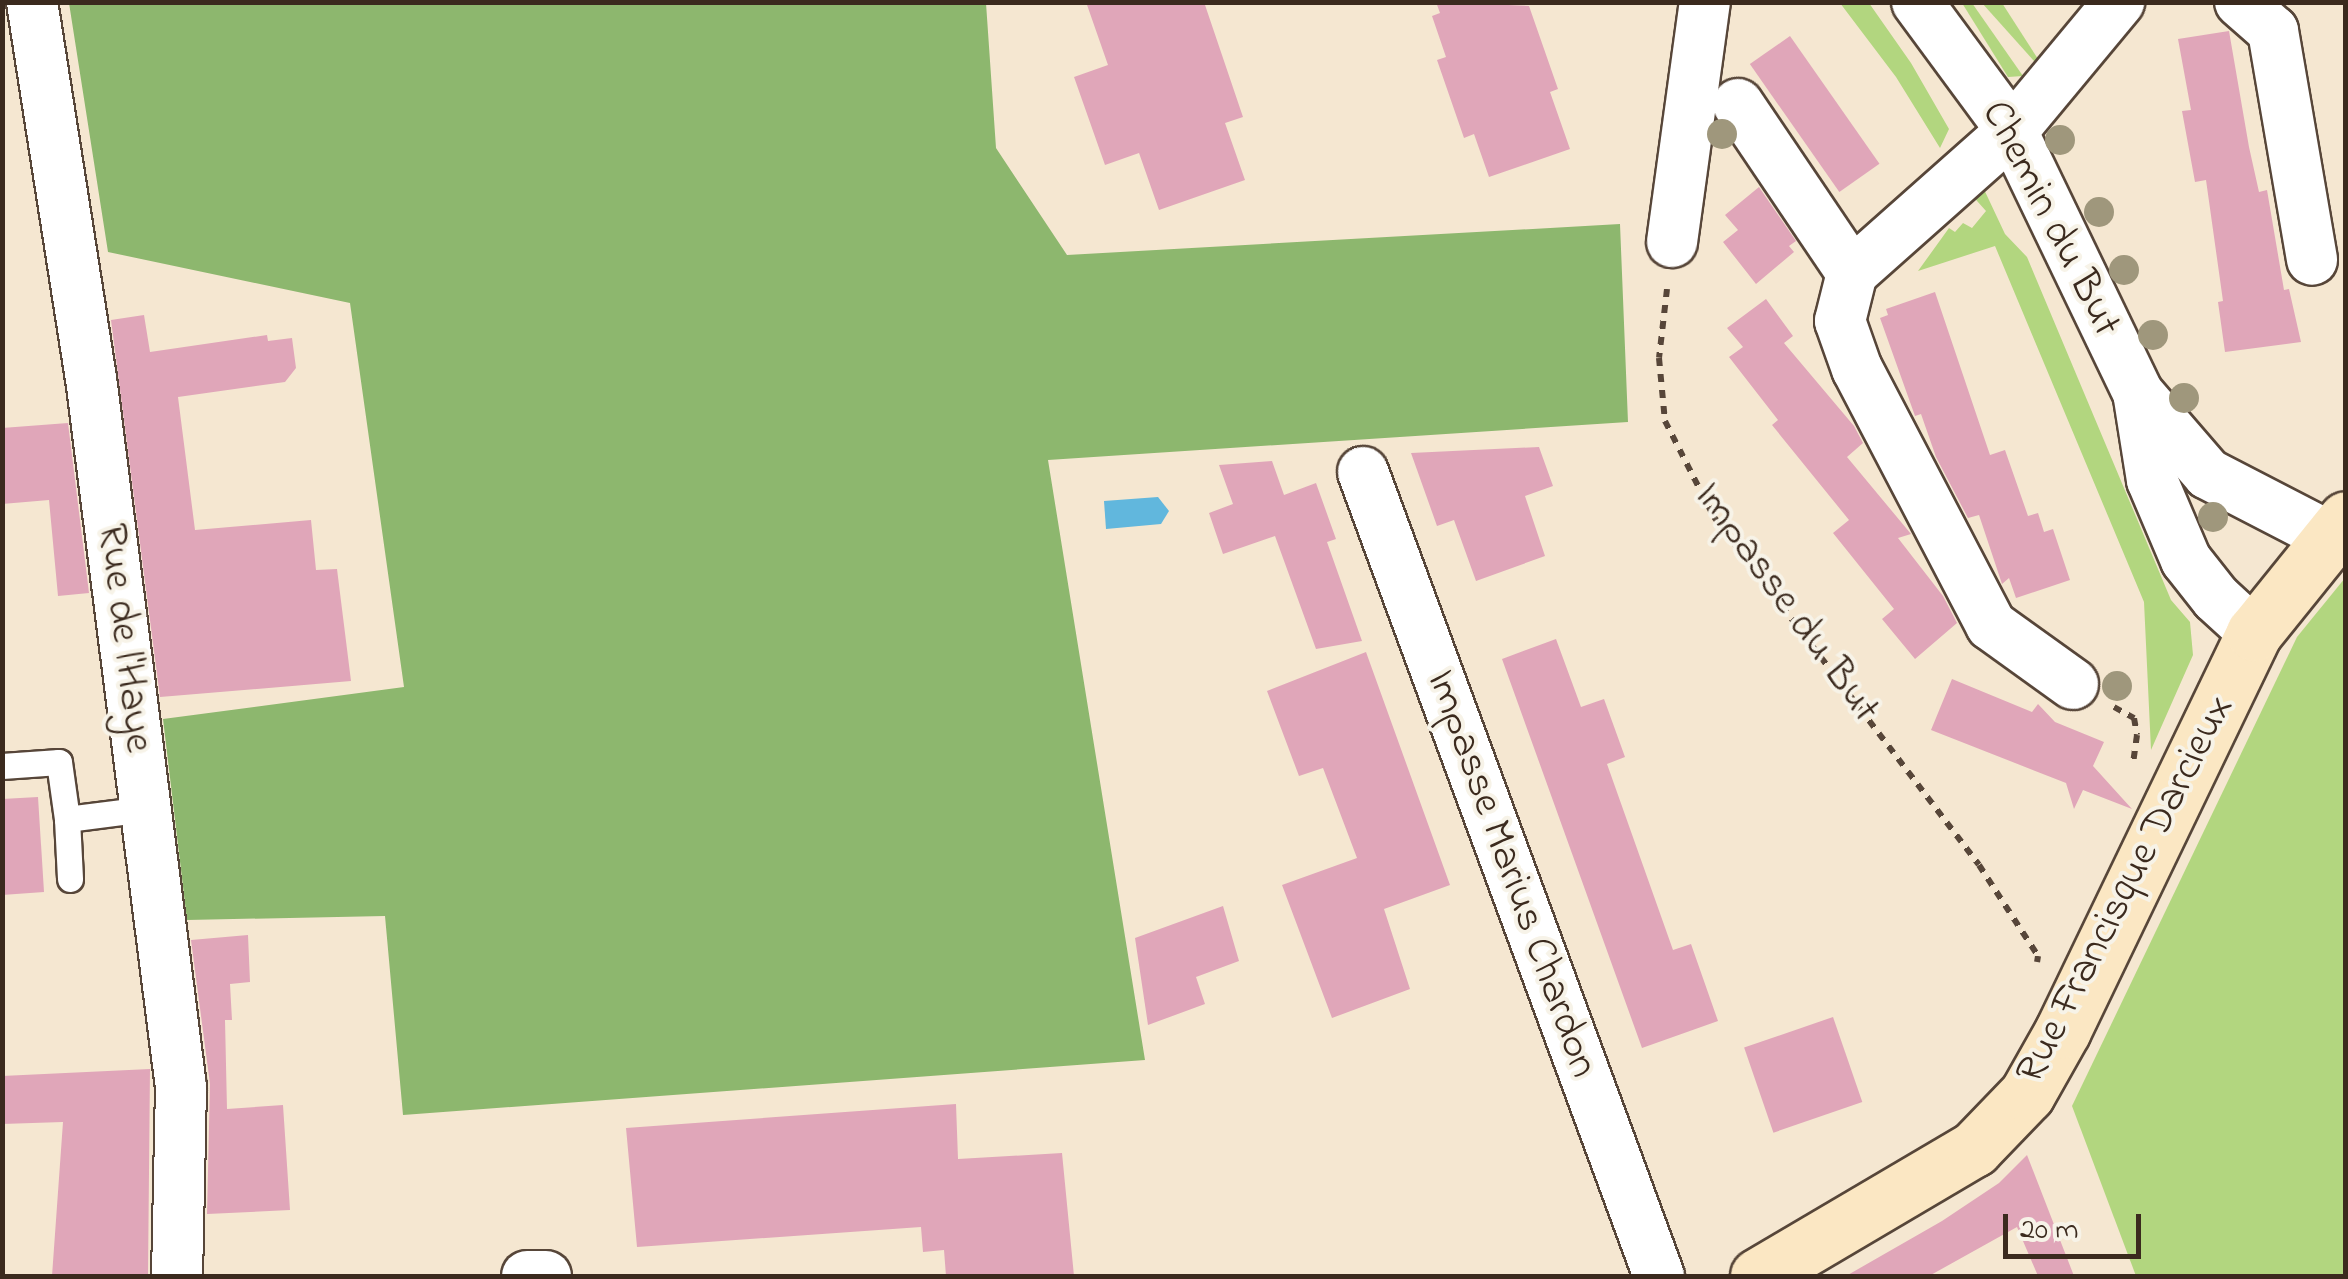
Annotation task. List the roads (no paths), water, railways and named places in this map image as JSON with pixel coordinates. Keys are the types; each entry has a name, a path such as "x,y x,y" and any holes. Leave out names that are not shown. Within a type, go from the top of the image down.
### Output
{"street":[{"name":"Rue de l'Haye","path":"32,2 91,378 182,1087 178,1276"},
{"path":"1672,242 1705,2"},
{"name":"Chemin du But","path":"1917,2 2012,131 2138,392 2208,474 2337,528"},
{"path":"2074,684 1992,624 1856,369 1840,322 1852,274 2012,131 2119,2"},
{"path":"2240,2 2273,31 2312,260"},
{"path":"1738,104 1852,274"},
{"name":"Chemin du But","path":"2138,392 2152,480 2186,560 2216,598 2254,633"},
{"name":"Impasse Marius Chardon","path":"1363,472 1659,1276"},
{"name":"Rue Francisque Darcieux","path":"1758,1276 1974,1149 2027,1094 2063,1030 2254,633 2337,528"},
{"path":"527,1276 546,1276"}],"lane":[{"path":"2,766 58,762 67,819 70,878"},
{"path":"67,819 146,810"}],"water":[{"path":"1158,497 1169,511 1161,524 1106,529 1104,501"}]}
